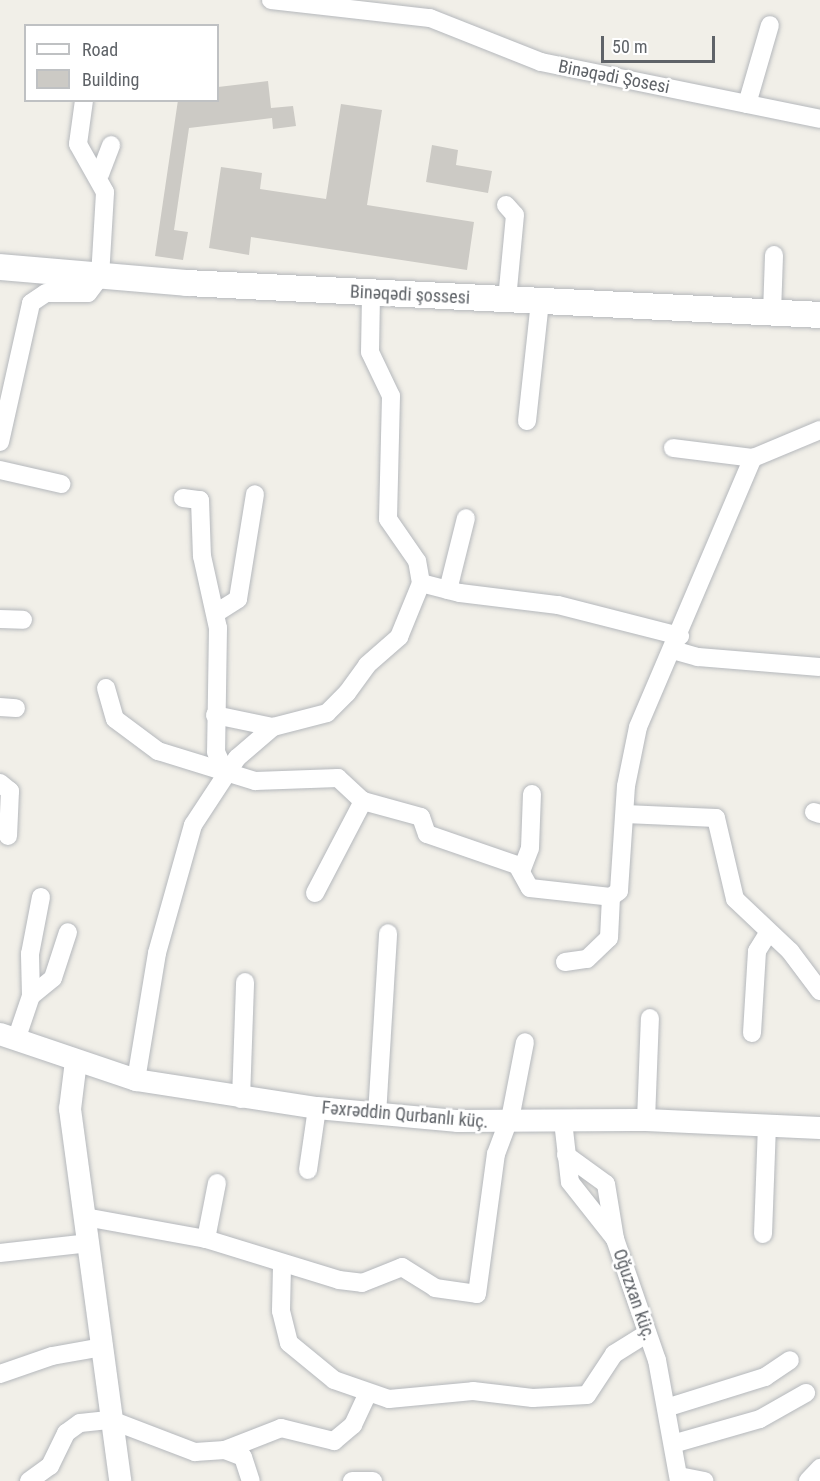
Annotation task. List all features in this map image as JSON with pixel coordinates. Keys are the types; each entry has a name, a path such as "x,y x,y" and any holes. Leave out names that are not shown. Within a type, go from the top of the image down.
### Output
{"main road":[{"name":"Binəqədi şossesi","path":"0,267 100,277 371,294 820,315"}],"street":[{"name":"Binəqədi Şosesi","path":"271,0 430,18 541,63 820,119"},
{"path":"747,104 770,25"},
{"path":"0,442 31,303 46,293 88,293 100,277 105,205 100,174 78,144 84,102"},
{"path":"100,174 111,146"},
{"path":"506,206 515,214 507,300"},
{"path":"772,313 774,255"},
{"path":"215,715 273,726 327,713 347,693 367,665 399,637 421,582 417,561 388,519 391,396 370,352 371,294"},
{"path":"527,421 540,302"},
{"path":"673,448 753,458 820,430 820,438"},
{"path":"532,794 530,848 522,869 525,883 537,890 611,897 619,891 625,814 638,727 676,643 753,458"},
{"path":"0,470 61,484"},
{"path":"216,613 238,600 255,494"},
{"path":"183,498 200,500 202,556 216,613 216,752 226,773"},
{"path":"448,590 466,518"},
{"path":"421,582 448,590 558,605 676,643 698,657 820,667"},
{"path":"0,619 23,620"},
{"path":"106,688 115,719 142,744 226,773 270,783 338,778 363,801 417,815 428,834 522,869"},
{"path":"136,1080 157,952 190,835 226,773 273,726"},
{"path":"0,783 10,791 8,836"},
{"path":"315,893 363,801"},
{"path":"625,814 716,818 730,889 743,910 769,932 820,991"},
{"path":"31,996 30,954 41,897"},
{"path":"565,962 587,958 609,938 611,897"},
{"path":"8,1037 31,996 53,978 68,932"},
{"path":"752,1033 757,951 769,932"},
{"path":"377,1114 388,933"},
{"path":"242,1099 244,982"},
{"path":"646,1120 650,1018"},
{"name":"Fəxrəddin Qurbanlı küç.","path":"8,1037 76,1062 136,1080 242,1099 317,1108 507,1123 646,1120 820,1128"},
{"path":"85,1217 206,1239 282,1266 362,1283 402,1267 435,1288 477,1294 496,1154 507,1123 525,1042"},
{"path":"76,1062 70,1109 120,1481"},
{"path":"308,1170 317,1108"},
{"name":"Oğuzxan küç.","path":"563,1121 566,1155 578,1198 615,1239 647,1333 669,1407 676,1443 679,1479"},
{"path":"763,1234 767,1124"},
{"path":"566,1155 606,1184 615,1239"},
{"path":"206,1239 217,1183"},
{"path":"0,1253 89,1243"},
{"path":"282,1266 281,1311 289,1343 334,1380 367,1395 428,1399 473,1390 533,1398 587,1395 614,1354 647,1333"},
{"path":"0,1374 52,1356 103,1347"},
{"path":"669,1407 765,1377 790,1360"},
{"path":"676,1443 760,1419 806,1393"},
{"path":"225,1450 281,1428 317,1439 342,1438 367,1395"},
{"path":"29,1481 50,1466 71,1427 111,1420 185,1450 225,1450 243,1457 251,1481"},
{"path":"808,1481 820,1468"},
{"path":"679,1479 705,1481"},
{"path":"352,1481 373,1481"}],"building":[{"path":"268,81 271,108 293,106 296,126 273,129 272,118 189,128 174,230 188,232 183,260 155,256 178,102 219,102 219,87"},
{"path":"341,104 382,110 367,205 474,222 467,270 251,237 249,255 209,248 221,167 262,173 260,189 326,199"},
{"path":"432,145 458,150 456,165 492,171 488,193 426,182"}]}
